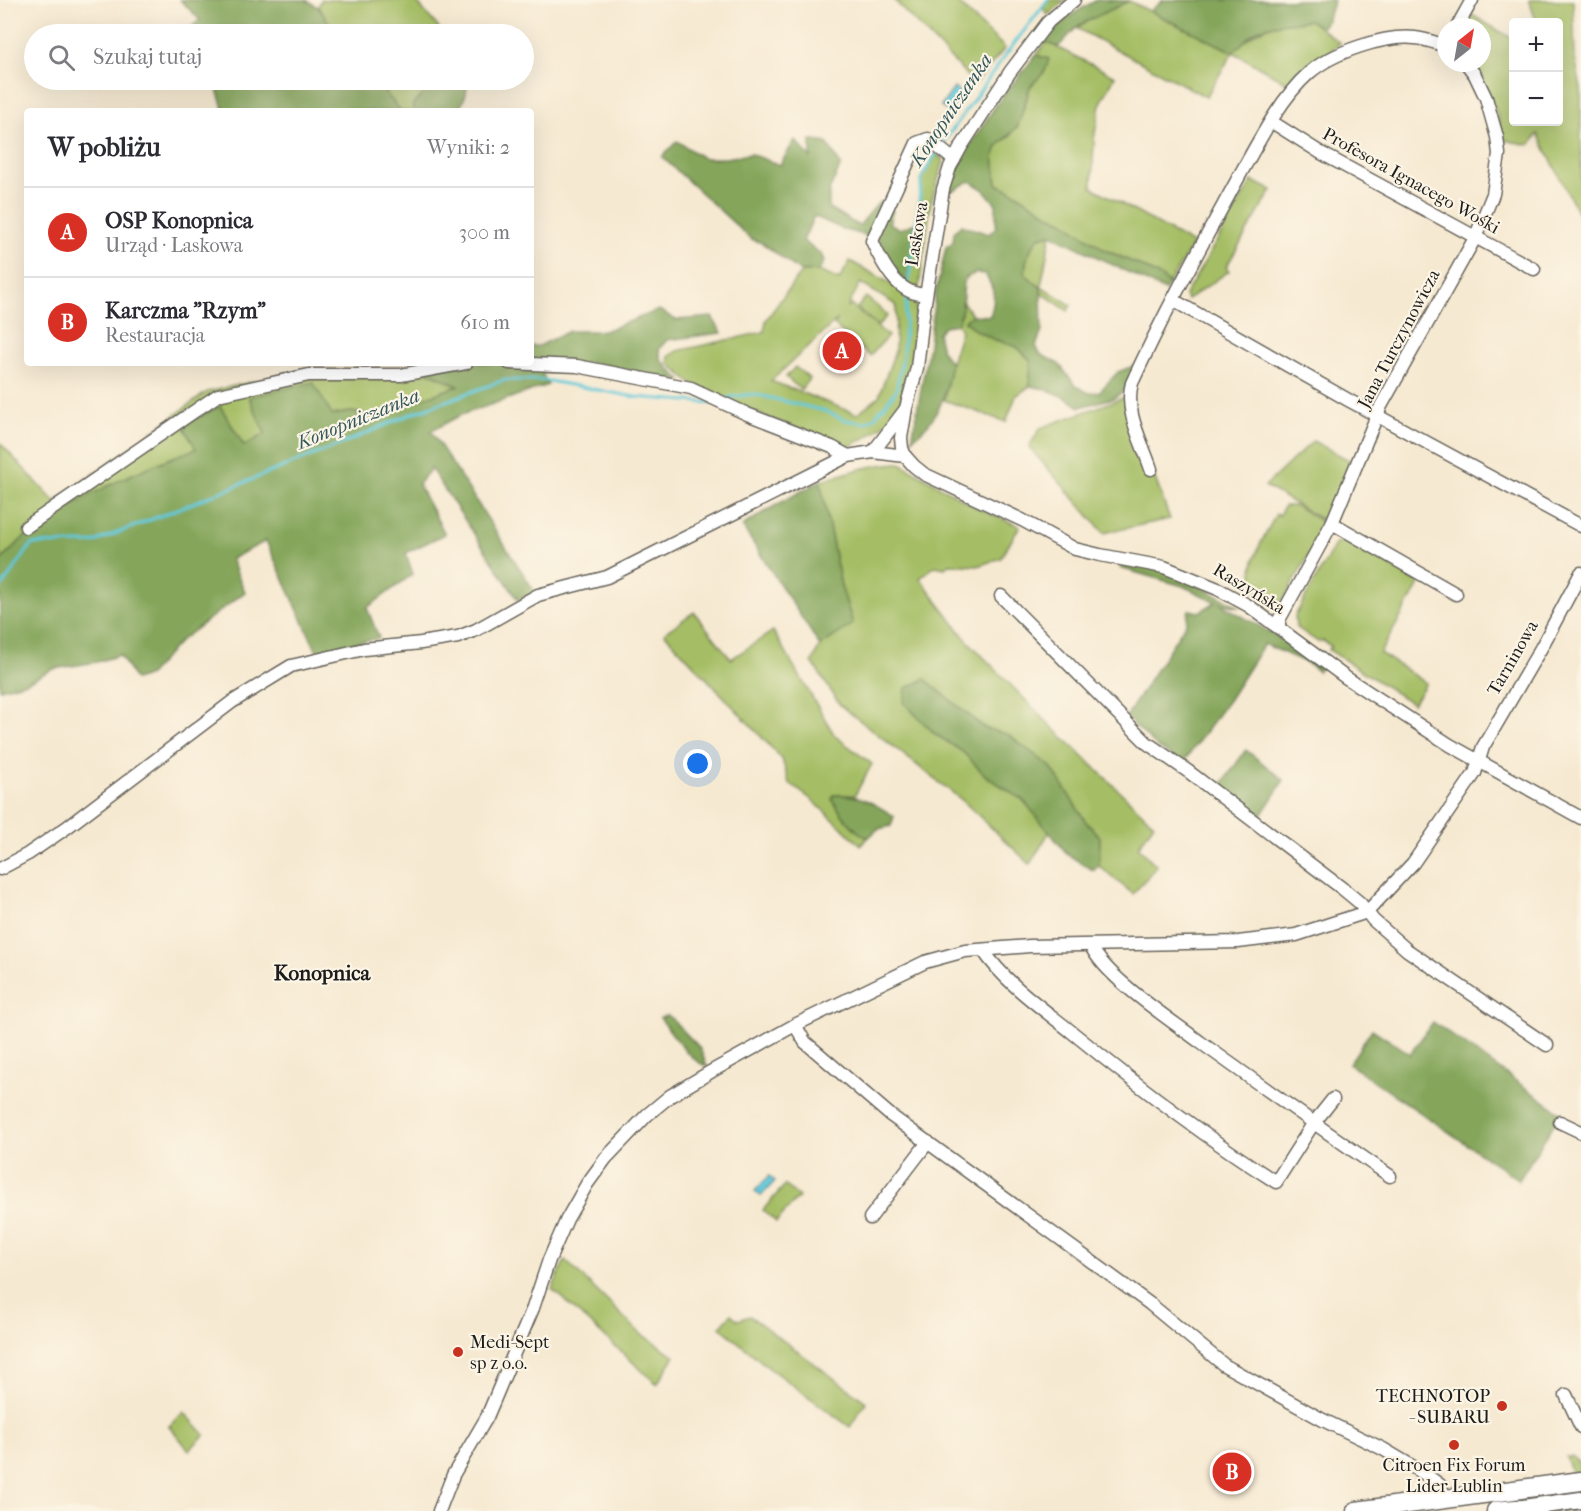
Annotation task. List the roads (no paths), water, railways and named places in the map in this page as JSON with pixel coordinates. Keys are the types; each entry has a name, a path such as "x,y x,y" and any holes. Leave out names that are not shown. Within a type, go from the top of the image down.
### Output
{"main road":[{"path":"1356,1511 1581,1481"},
{"path":"1496,1511 1523,1510 1581,1500"}],"street":[{"name":"Laskowa","path":"905,456 902,438 906,408 917,368 941,197 954,159 1023,55 1048,22 1074,0"},
{"path":"1463,18 1472,0"},
{"path":"1151,469 1128,396 1140,364 1173,300 1260,139 1293,89 1310,72 1331,58 1368,44 1402,38 1437,43"},
{"name":"Jana Turczynowicza","path":"1279,627 1279,620 1332,524 1376,416 1475,238 1493,194 1499,154 1497,137 1486,98 1473,72"},
{"name":"Profesora Ignacego Wośki","path":"1272,123 1321,153 1533,269"},
{"path":"926,294 922,295 903,287 882,263 872,241 917,143 928,140 954,159"},
{"path":"1173,300 1376,416 1581,526"},
{"path":"534,364 578,366 611,371 691,388 832,447 848,456"},
{"path":"26,527 218,395 309,375 401,375 450,366"},
{"name":"Laskowa","path":"873,452 906,408"},
{"path":"0,869 28,854 66,828 232,702 291,666 364,649 458,637 476,630 538,595 607,577 848,456 873,452 905,456"},
{"name":"Raszyńska","path":"905,456 924,474 1022,520 1075,549 1164,567 1218,589 1279,627 1355,684 1479,762 1581,818"},
{"path":"1332,524 1456,594"},
{"name":"Tarninowa","path":"1367,912 1378,903 1420,854 1475,773 1483,747 1541,648 1581,573"},
{"path":"1001,596 1147,743 1189,772 1343,889 1407,950 1547,1045"},
{"path":"439,1511 453,1475 487,1417 533,1308 549,1260 567,1219 590,1179 606,1158 647,1115 670,1096 795,1025 925,962 964,951 1029,946 1238,942 1284,937 1331,925 1367,912"},
{"path":"1091,946 1095,955 1105,965 1161,1014 1313,1124 1390,1176"},
{"path":"983,950 992,963 1008,978 1095,1050 1213,1139 1276,1182 1313,1124 1333,1099"},
{"path":"795,1025 805,1042 890,1115 1150,1304 1224,1365 1312,1414 1383,1449 1440,1485 1446,1499"},
{"path":"1560,1122 1581,1132"},
{"path":"870,1218 928,1142"},
{"path":"1566,1395 1581,1427"}],"water":[{"path":"954,88 965,96 951,114 941,106"},
{"path":"769,1176 775,1181 761,1196 755,1191"}],"waterway":[{"name":"Konopniczanka","path":"941,146 1006,54 1048,0"},
{"name":"Konopniczanka","path":"908,286 922,177 937,152"},
{"name":"Konopniczanka","path":"724,400 754,394 825,411 845,420 865,423 875,417 896,391 903,357 907,294"},
{"name":"Konopniczanka","path":"0,589 32,544 92,543 413,413 504,380 544,380 635,397 712,403"}],"place":[{"name":"OSP Konopnica","path":"842,351"},
{"name":"Medi-Sept sp z o.o.","path":"458,1352"},
{"name":"TECHNOTOP - SUBARU","path":"1502,1406"},
{"name":"Citroen Fix Forum Lider Lublin","path":"1454,1445"},
{"name":"Karczma \"Rzym\"","path":"1232,1472"}],"district":[{"name":"Konopnica","path":"322,973"}]}
